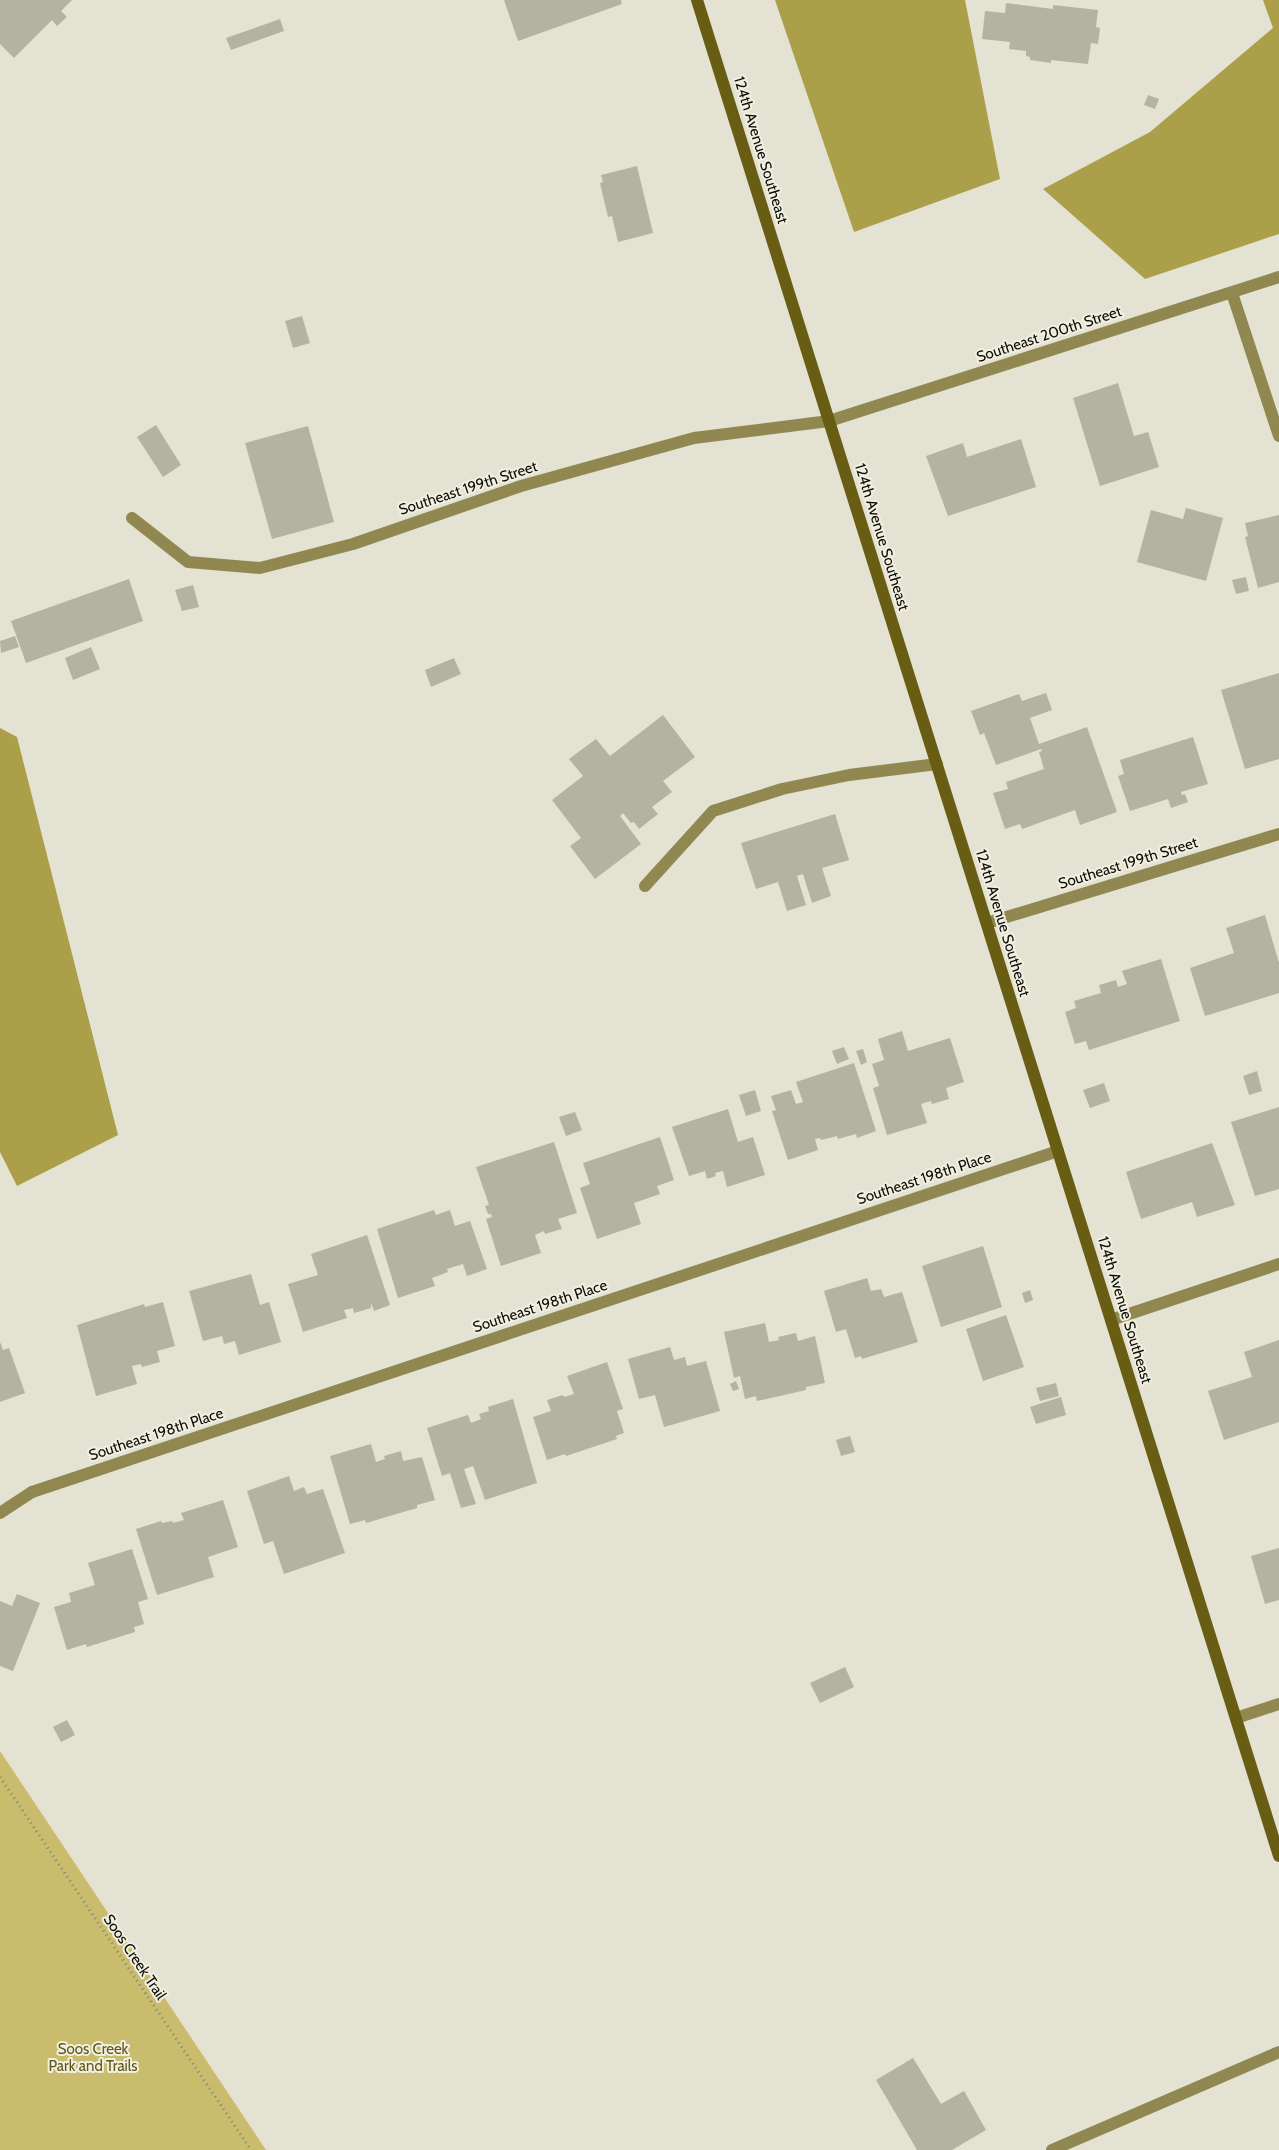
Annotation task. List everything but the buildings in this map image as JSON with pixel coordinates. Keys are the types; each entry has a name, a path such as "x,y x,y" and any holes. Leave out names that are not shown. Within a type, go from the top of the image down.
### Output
{"street":[{"name":"124th Avenue Southeast","path":"697,0 1279,1856"},
{"name":"Southeast 200th Street","path":"829,421 1279,278"},
{"path":"1232,292 1279,436"},
{"name":"Southeast 199th Street","path":"132,518 188,562 260,568 353,544 521,486 694,438 829,421"},
{"path":"645,886 713,812 782,789 849,775 936,764"},
{"name":"Southeast 199th Street","path":"986,923 1279,834"},
{"name":"Southeast 198th Place","path":"0,1513 32,1492 1058,1151"},
{"path":"1111,1320 1279,1264"},
{"path":"1236,1718 1279,1704"},
{"path":"1052,2150 1279,2052"}],"path":[{"name":"Soos Creek Trail","path":"0,1777 250,2150"}],"green space":[{"name":"Soos Creek Park and Trails","path":"0,1751 266,2150 0,2150"}],"shaded area":[{"path":"775,0 965,0 1000,179 854,232"},
{"path":"1263,0 1279,0 1279,234 1145,279 1043,189 1150,132 1273,28"},
{"path":"0,728 17,737 118,1135 17,1186 0,1152"}]}
